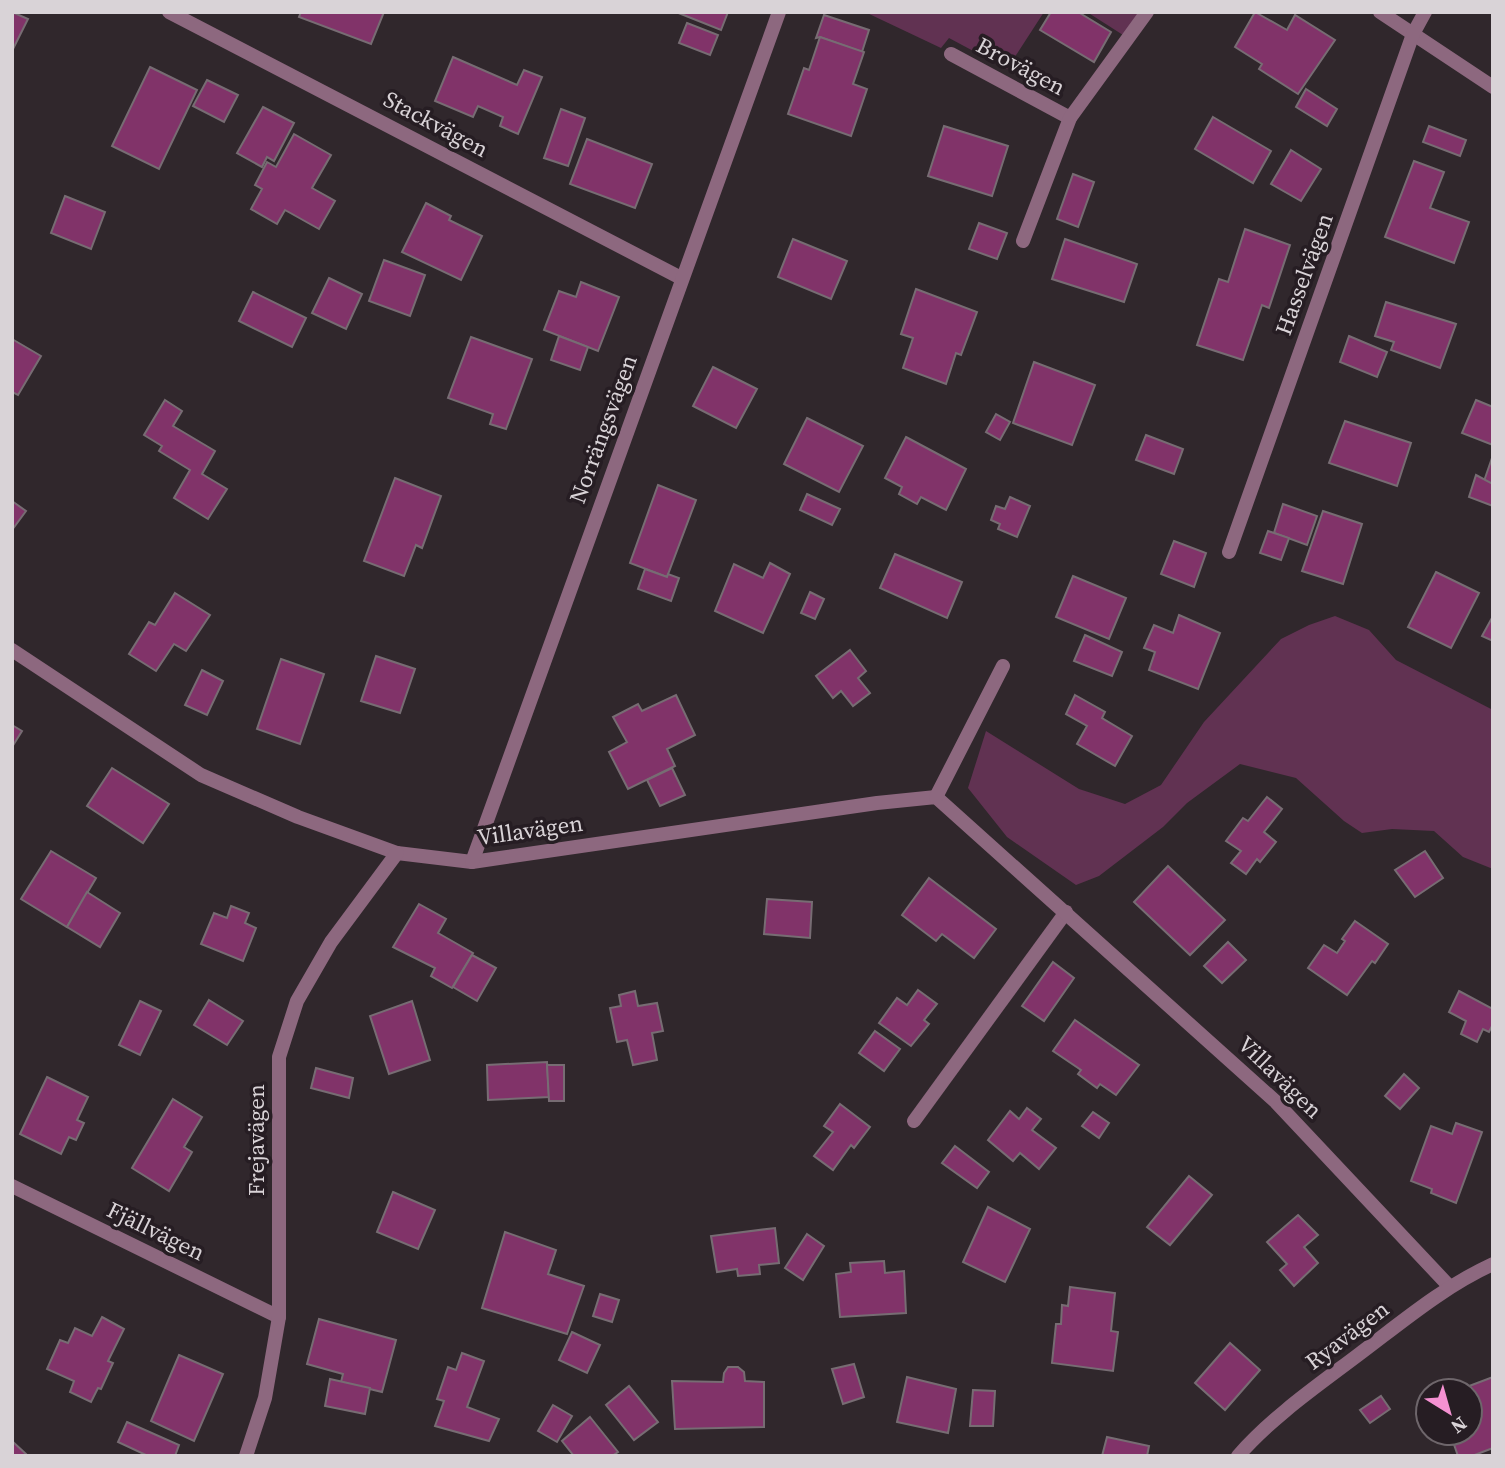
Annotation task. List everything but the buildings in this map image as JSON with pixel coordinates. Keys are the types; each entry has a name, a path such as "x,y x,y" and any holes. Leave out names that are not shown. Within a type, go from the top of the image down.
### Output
{"street":[{"name":"Stackvägen","path":"169,12 681,278"},
{"name":"Norrängsvägen","path":"472,862 779,12"},
{"name":"Brovägen","path":"1023,241 1070,118 1147,12"},
{"path":"1380,12 1493,86"},
{"name":"Hasselvägen","path":"1229,552 1413,34 1425,12"},
{"name":"Brovägen","path":"951,54 1070,118"},
{"name":"Villavägen","path":"12,650 201,775 298,817 397,853 472,862 877,803 936,797 1275,1101 1449,1286"},
{"path":"936,797 1003,666"},
{"name":"Frejavägen","path":"246,1456 265,1398 279,1317 279,1056 296,1001 331,942 397,853"},
{"path":"914,1121 1066,912"},
{"name":"Fjällvägen","path":"12,1186 279,1317"},
{"name":"Ryavägen","path":"1238,1456 1255,1437 1312,1391 1449,1286 1493,1264"}],"shaded area":[{"path":"865,12 1044,12 1007,69 949,38 941,48"},
{"path":"1087,12 1140,12 1123,35"},
{"path":"1335,616 1369,630 1396,660 1493,710 1493,869 1463,857 1434,831 1392,829 1362,833 1344,821 1296,778 1240,764 1187,803 1163,827 1099,876 1076,885 1007,837 968,788 986,731 1079,789 1125,804 1161,785 1204,722 1281,639"}]}
